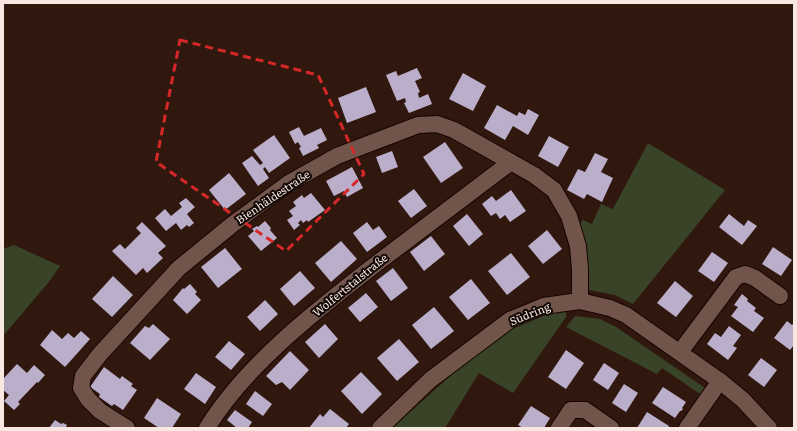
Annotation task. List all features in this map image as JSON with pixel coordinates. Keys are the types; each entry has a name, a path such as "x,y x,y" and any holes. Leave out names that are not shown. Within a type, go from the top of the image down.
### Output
{"street":[{"name":"Bienhäldestraße","path":"127,428 100,411 88,399 81,388 83,376 100,354 179,268 233,224 288,184 337,156 418,125 437,124 454,130 534,175 554,190 568,216 578,246 580,301"},
{"name":"Wolfertstalstraße","path":"207,428 219,409 242,381 306,320 396,249 511,162"},
{"path":"680,352 736,276 745,274 755,278 780,296"},
{"name":"Südring","path":"380,428 430,380 510,320 544,306 580,301 610,308 626,316 680,352 743,400 769,428"},
{"path":"687,428 720,381"},
{"path":"559,428 570,410 585,410 611,428"}],"highlighted area":[{"path":"180,40 318,75 364,174 286,251 156,162"}],"green space":[{"path":"648,143 725,190 633,304 615,295 584,289 576,229 583,220 592,224 601,204 613,209"},
{"path":"14,245 60,266 48,283 3,336 3,249"},
{"path":"566,309 566,317 513,393 479,373 445,428 392,428 475,354 513,326 539,314"},
{"path":"575,316 600,319 616,327 705,388 703,396 662,368 657,374 566,327"}],"building":[{"path":"417,68 422,78 415,81 420,92 418,93 419,98 428,94 432,104 409,113 404,103 406,102 405,98 397,101 386,75 396,71 398,76"},
{"path":"463,73 486,86 473,111 449,99"},
{"path":"366,87 376,112 347,123 338,98"},
{"path":"497,105 517,116 519,112 525,115 528,109 539,115 528,135 513,126 505,140 484,128"},
{"path":"299,127 304,136 321,128 327,140 317,145 319,148 303,156 299,148 301,147 298,142 295,144 289,132"},
{"path":"274,135 290,158 269,173 265,167 263,169 269,178 258,186 242,163 252,156 260,165 263,163 253,150"},
{"path":"549,136 569,147 558,167 538,156"},
{"path":"445,142 463,168 441,183 423,157"},
{"path":"392,151 398,167 382,173 376,157"},
{"path":"595,153 608,159 601,172 613,178 602,202 587,194 584,199 567,190 578,169 585,172"},
{"path":"352,167 363,188 347,197 344,191 334,196 326,181"},
{"path":"229,173 246,194 225,210 209,190"},
{"path":"414,189 427,206 411,218 398,201"},
{"path":"511,190 526,211 510,222 505,215 500,219 496,213 491,216 482,204 492,196 496,201"},
{"path":"311,193 325,210 308,222 307,220 303,223 301,220 298,223 300,225 294,230 287,220 293,216 289,211 296,206 293,202 302,195 304,198"},
{"path":"186,198 195,207 187,214 194,223 189,227 187,225 181,230 176,223 166,231 155,218 165,209 171,216 182,207 179,203"},
{"path":"467,214 483,234 469,246 453,226"},
{"path":"729,214 744,226 748,220 757,226 742,245 719,227"},
{"path":"265,221 277,238 261,251 248,236 254,231 252,229 257,226 258,227"},
{"path":"142,222 166,246 158,253 163,258 147,273 143,268 136,275 112,251 120,244 125,249 141,233 136,228"},
{"path":"367,222 373,230 379,226 387,237 367,252 353,233"},
{"path":"547,230 562,249 543,264 528,246"},
{"path":"431,236 445,254 424,271 410,252"},
{"path":"341,241 357,259 331,282 315,263"},
{"path":"773,247 792,260 781,276 762,264"},
{"path":"225,248 242,269 218,288 201,267"},
{"path":"712,252 728,263 714,282 698,271"},
{"path":"511,253 530,277 507,295 488,271"},
{"path":"393,268 408,288 391,301 376,281"},
{"path":"300,271 315,288 294,306 280,289"},
{"path":"113,276 133,295 112,317 92,299"},
{"path":"471,279 490,303 468,320 449,297"},
{"path":"675,281 693,296 676,317 657,303"},
{"path":"190,284 197,292 195,294 201,300 187,314 173,300 183,288 184,289"},
{"path":"366,293 378,307 360,322 348,308"},
{"path":"742,294 748,299 747,301 756,308 754,311 764,318 753,332 731,316 738,307 734,305"},
{"path":"265,300 278,314 260,331 247,317"},
{"path":"434,307 454,331 431,349 412,325"},
{"path":"787,321 792,325 794,323 794,345 790,350 774,338"},
{"path":"153,324 170,339 150,360 130,343 145,326 149,328"},
{"path":"325,324 338,339 319,358 305,342"},
{"path":"729,326 741,335 733,346 737,348 728,360 707,344 715,333 721,337"},
{"path":"52,330 62,339 68,333 74,338 81,331 90,339 65,367 40,345"},
{"path":"399,339 419,362 397,381 377,358"},
{"path":"229,341 245,354 231,370 215,357"},
{"path":"566,350 584,363 566,389 548,377"},
{"path":"290,351 309,370 290,390 282,382 276,385 266,376"},
{"path":"761,358 777,370 764,387 748,375"},
{"path":"604,363 619,373 608,390 593,380"},
{"path":"17,364 27,373 34,365 45,375 18,402 20,404 14,410 4,401 9,395 3,390 3,379"},
{"path":"104,367 120,379 122,376 133,384 131,386 137,390 123,410 114,404 112,406 99,397 100,394 90,387"},
{"path":"361,372 382,394 362,414 341,391"},
{"path":"196,373 216,387 205,404 184,389"},
{"path":"624,384 638,393 626,412 612,403"},
{"path":"663,387 686,402 682,408 683,409 675,418 652,403"},
{"path":"255,391 272,404 263,416 246,404"},
{"path":"157,398 181,414 172,428 159,428 144,418"},
{"path":"531,406 550,418 544,428 523,428 518,425"},
{"path":"330,409 349,424 346,428 309,428 320,414 323,417"},
{"path":"235,410 252,422 248,428 237,428 227,420"},
{"path":"647,412 669,426 668,428 637,428"},
{"path":"55,420 61,424 63,423 67,425 67,428 49,428"}]}
